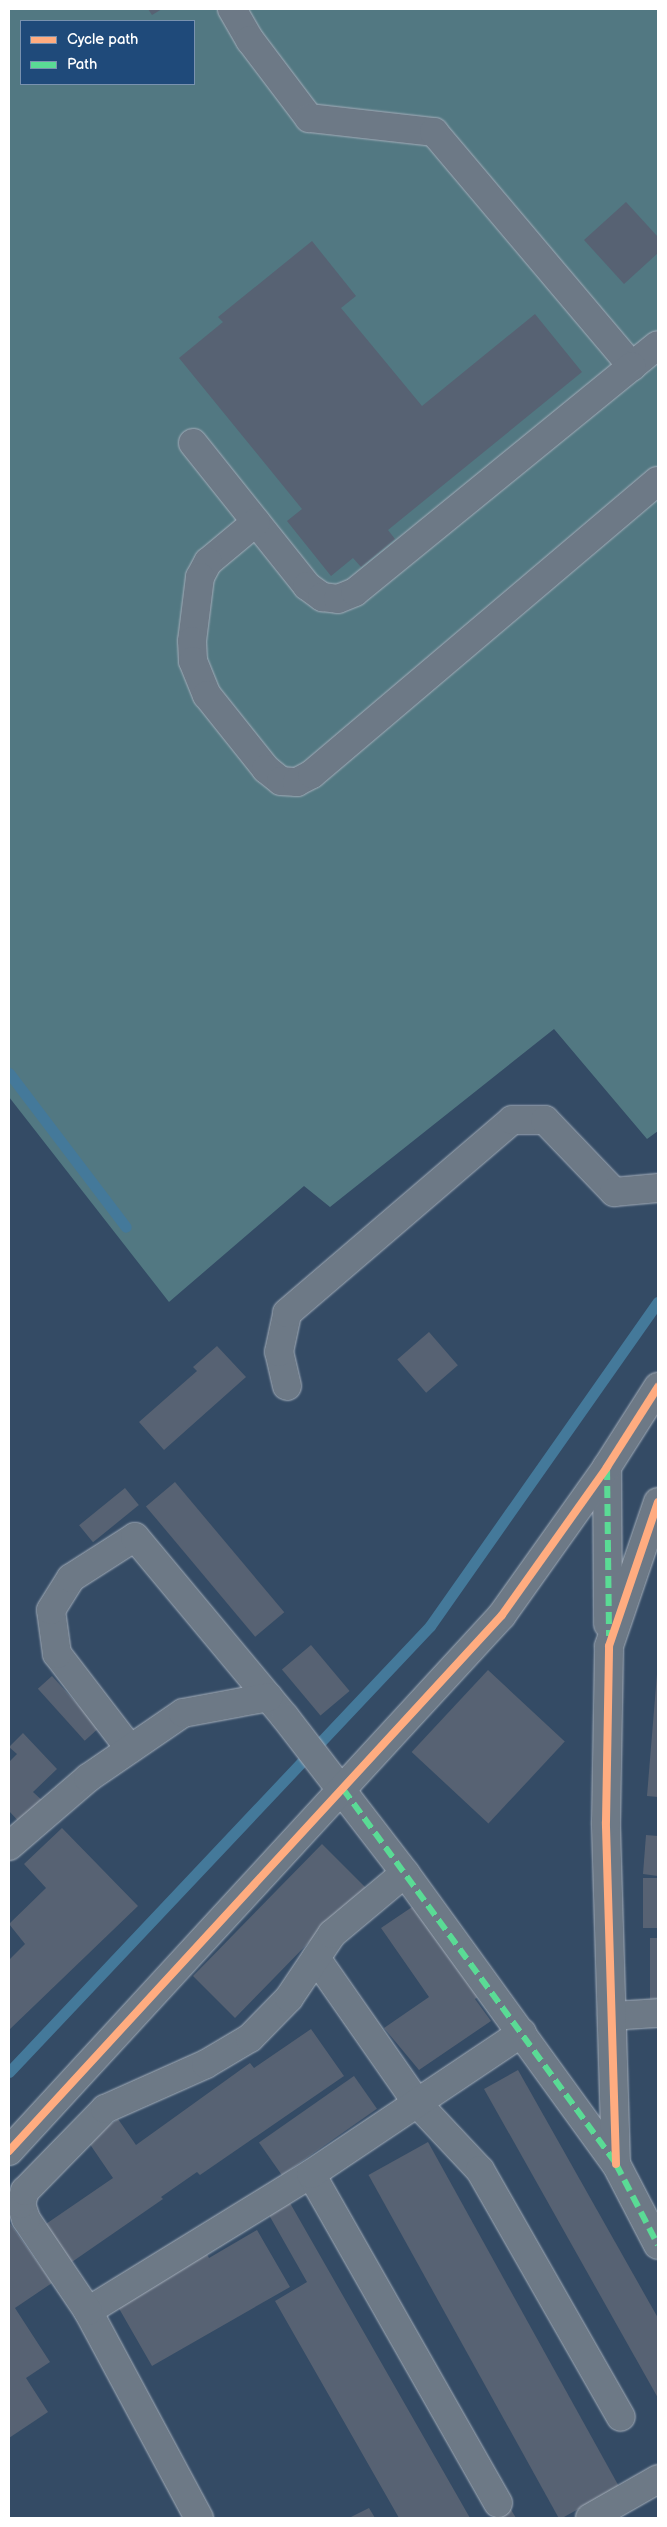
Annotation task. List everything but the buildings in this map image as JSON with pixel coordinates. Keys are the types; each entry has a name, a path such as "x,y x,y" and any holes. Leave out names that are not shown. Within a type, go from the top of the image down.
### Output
{"street":[{"path":"232,9 250,40 309,118 434,132 632,366"},
{"path":"194,443 307,586 322,597 338,599 355,592 658,345"},
{"path":"256,522 208,562 200,577 192,641 193,661 207,695 266,769 281,781 297,782 312,774 658,481"},
{"path":"287,1386 279,1352 287,1312 512,1120 545,1120 614,1192 658,1188"},
{"path":"9,2151 343,1790 502,1614 607,1467 658,1387"},
{"path":"607,1467 609,1646 606,1822 616,2164"},
{"path":"609,1646 658,1502"},
{"path":"130,1749 57,1654 51,1610 71,1578 135,1537 277,1707 343,1790 405,1873 616,2164 658,2245"},
{"path":"9,1846 88,1778 183,1713 277,1707"},
{"path":"199,2518 88,2311 26,2219 21,2204 25,2191 105,2109 206,2064 250,2038 289,1998 332,1934 405,1873"},
{"path":"316,1958 417,2103 480,2170 621,2417"},
{"path":"612,2016 658,2013"},
{"path":"88,2311 311,2174 522,2033"},
{"path":"311,2174 498,2503"},
{"path":"590,2518 658,2479"}],"green space":[{"path":"9,9 658,9 658,1131 647,1139 554,1029 330,1207 304,1186 169,1302 9,1097"}],"waterway":[{"path":"9,1073 126,1227"},
{"path":"9,2072 430,1626 658,1302"}],"marked path":[{"path":"607,1468 609,1636"},
{"path":"343,1789 616,2164 658,2245"}],"cycle path":[{"path":"9,2151 502,1615 607,1467 658,1387"},
{"path":"616,2164 606,1822 609,1646 658,1502"}]}
